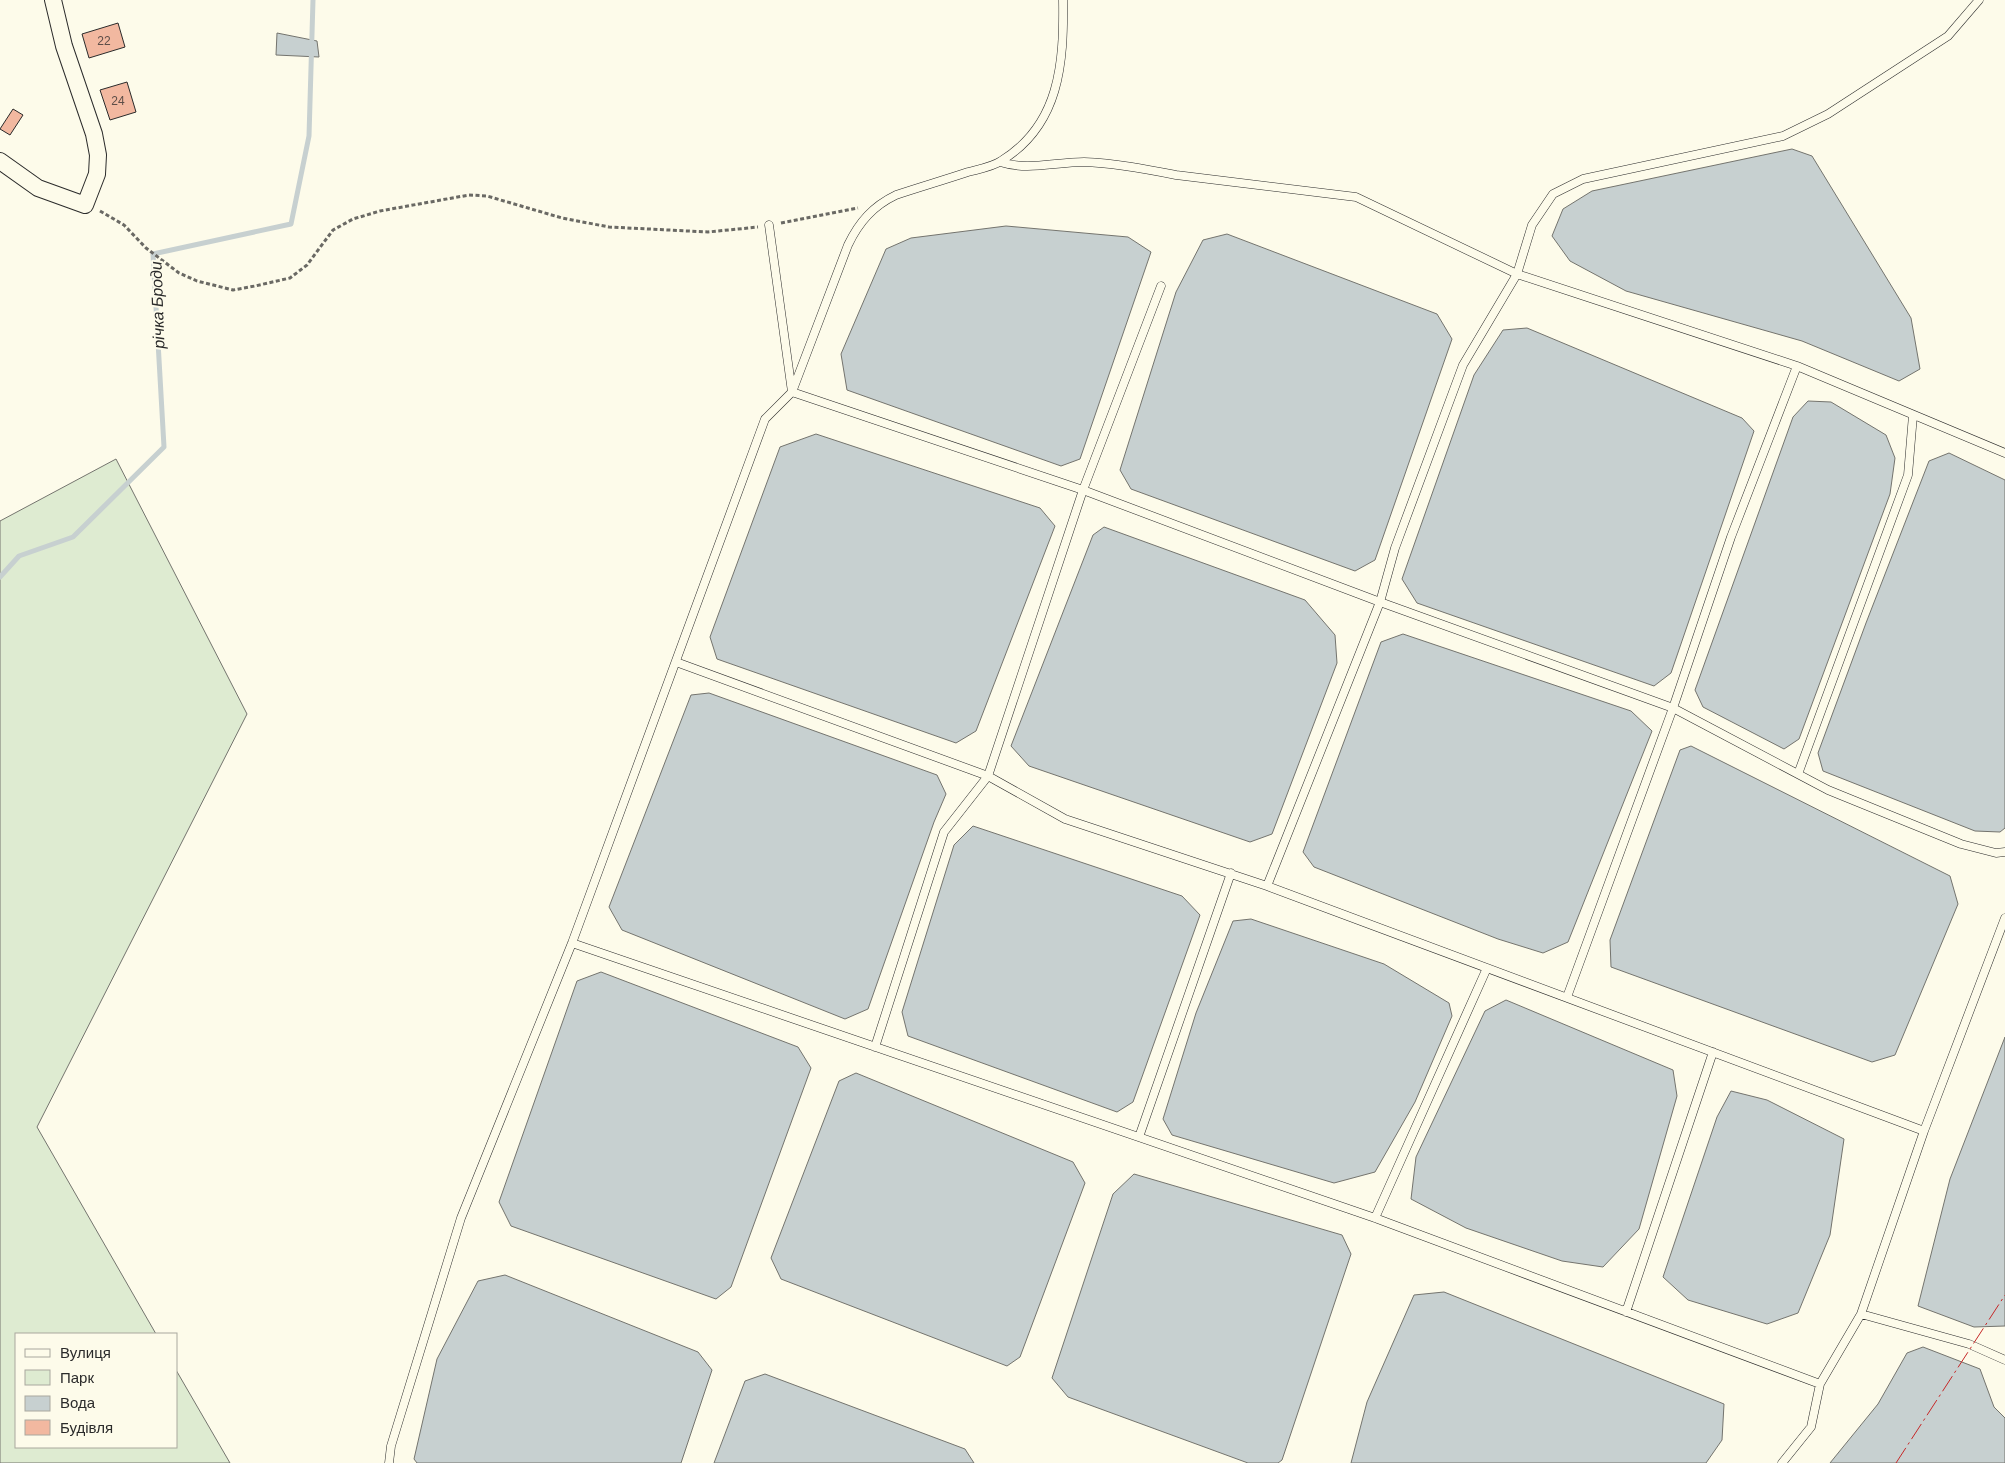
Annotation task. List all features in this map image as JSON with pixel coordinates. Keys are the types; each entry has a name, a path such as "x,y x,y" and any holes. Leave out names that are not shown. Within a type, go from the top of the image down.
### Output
{"street":[{"path":"0,161 38,188 85,206 97,174 98,155 94,134 64,46 53,0"}],"lane":[{"path":"389,1463 391,1446 462,1218 572,943 765,419 792,392 854,233 867,215 883,201 1000,162 1033,134 1052,102 1060,70 1063,0"},
{"path":"1267,886 1380,602 1395,548 1463,366 1517,274 1532,225 1553,194 1584,179 1783,136 1828,114 1948,36 1979,0"},
{"path":"1000,162 1011,166 1026,167 1094,163 1124,166 1176,175 1356,198 1517,274 1797,366 2005,454"},
{"path":"769,225 792,392"},
{"path":"875,1047 944,832 988,776 1083,490 1161,286"},
{"path":"1567,997 1673,708 1731,537 1797,366"},
{"path":"792,392 1083,490 1380,602 1673,708 1828,790 1961,844 1996,853 2005,852"},
{"path":"1798,774 1908,475 1913,415"},
{"path":"676,662 988,776 1065,818 1267,886 1924,1131"},
{"path":"1139,1137 1230,874"},
{"path":"1782,1463 1811,1427 1820,1384 1861,1314 1924,1131 2005,918"},
{"path":"572,943 1375,1218 1820,1384"},
{"path":"1375,1218 1487,968"},
{"path":"1626,1312 1713,1052"},
{"path":"1861,1314 1969,1344 2005,1360"}],"path":[{"path":"85,206 116,219 146,248 179,273 197,281 233,290 290,278 307,265 334,230 353,219 380,211 469,195 487,196 562,218 609,227 708,232 769,225 835,213 883,201"}],"green space":[{"path":"116,459 247,714 37,1127 155,1333 15,1333 15,1448 178,1448 178,1373 230,1463 0,1463 0,521"}],"water":[{"path":"277,33 317,41 319,57 276,55"},
{"path":"1792,149 1812,156 1911,318 1920,369 1899,381 1802,341 1626,291 1570,261 1552,236 1563,209 1592,191"},
{"path":"1006,226 1128,237 1151,252 1080,459 1061,466 847,390 841,354 886,249 911,238"},
{"path":"1227,234 1437,314 1452,339 1375,560 1355,571 1131,489 1120,470 1176,292 1203,240"},
{"path":"1527,328 1742,418 1754,431 1671,673 1654,686 1417,603 1402,579 1474,375 1503,330"},
{"path":"1808,401 1831,402 1886,435 1895,458 1890,494 1799,739 1784,749 1703,707 1695,690 1793,417"},
{"path":"816,434 1040,508 1055,526 976,731 956,743 717,659 710,637 780,447"},
{"path":"1949,453 2005,480 2005,828 2000,832 1975,831 1823,771 1818,753 1929,461"},
{"path":"1104,527 1305,600 1335,635 1337,663 1272,834 1250,842 1029,766 1011,746 1093,535"},
{"path":"1403,634 1631,711 1652,731 1568,942 1543,953 1498,939 1314,867 1303,852 1381,642"},
{"path":"709,693 937,775 946,794 934,822 868,1009 845,1019 622,930 609,907 691,695"},
{"path":"1691,746 1950,876 1958,904 1895,1055 1872,1062 1611,967 1610,940 1680,750"},
{"path":"973,826 1182,896 1200,915 1133,1102 1117,1112 908,1036 902,1012 954,845"},
{"path":"1251,919 1384,964 1449,1003 1452,1016 1415,1102 1375,1172 1334,1183 1172,1135 1163,1119 1196,1013 1233,921"},
{"path":"601,972 798,1047 811,1068 731,1287 716,1299 511,1226 499,1202 577,981"},
{"path":"1506,1000 1673,1070 1677,1096 1639,1229 1603,1267 1562,1261 1466,1228 1411,1199 1416,1157 1485,1011"},
{"path":"2005,1037 2005,1326 1974,1327 1918,1306 1950,1179"},
{"path":"856,1073 1073,1162 1085,1183 1020,1357 1007,1366 781,1279 771,1258 839,1081"},
{"path":"1731,1091 1767,1100 1844,1139 1830,1235 1798,1313 1767,1324 1688,1300 1663,1277 1717,1117"},
{"path":"1134,1174 1342,1235 1351,1254 1282,1460 1278,1463 1248,1463 1068,1397 1052,1378 1113,1194"},
{"path":"505,1275 698,1352 712,1370 681,1463 417,1463 414,1459 437,1359 478,1281"},
{"path":"1444,1292 1724,1404 1722,1440 1706,1463 1351,1463 1367,1402 1414,1295"},
{"path":"1923,1347 1980,1369 1994,1407 2005,1418 2005,1463 1830,1463 1878,1404 1907,1353"},
{"path":"765,1374 965,1449 974,1463 714,1463 745,1381"}],"building":[{"path":"118,23 125,47 89,58 82,34"},
{"path":"127,82 136,112 110,120 100,90"},
{"path":"13,109 23,115 10,135 0,129"}],"waterway":[{"name":"річка Броди","path":"0,577 19,556 73,537 164,447 153,254 291,224 309,136 313,0"}],"power":[{"path":"1896,1463 2005,1295"}]}
